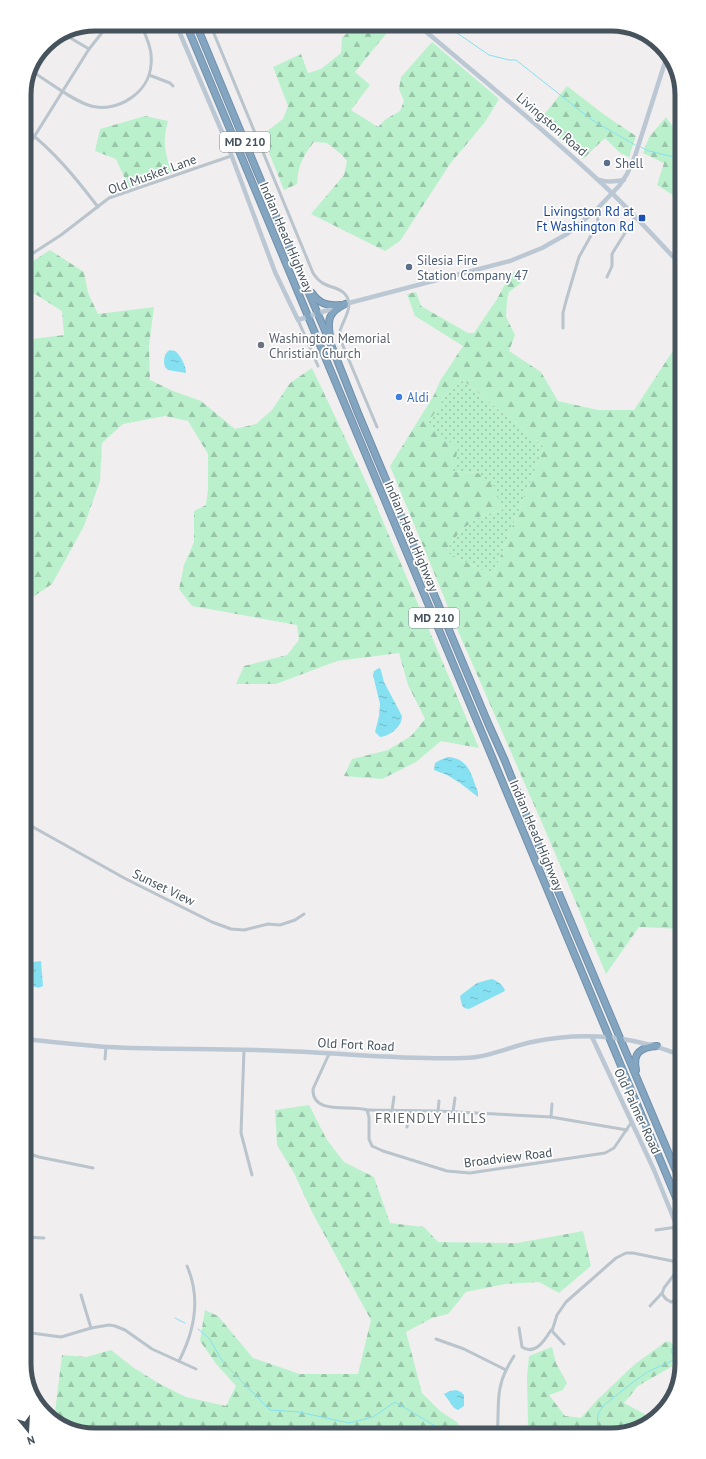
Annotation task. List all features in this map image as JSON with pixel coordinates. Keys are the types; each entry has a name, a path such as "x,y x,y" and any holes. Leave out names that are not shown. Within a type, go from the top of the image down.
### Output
{"highway":[{"name":"Indian Head Highway","path":"189,31 675,1195"},
{"name":"Indian Head Highway","path":"199,31 675,1169"},
{"path":"303,279 319,302 328,305 345,304"},
{"path":"333,349 329,320 334,310 345,304"},
{"path":"640,1085 635,1068 635,1057 641,1050 648,1047 657,1046"}],"main road":[{"path":"179,31 231,156 275,272 298,320 345,304 492,266 542,248 562,236 597,209 624,180 635,156 665,62"},
{"name":"Livingston Road","path":"425,31 517,108 599,180 675,259"},
{"path":"599,180 606,182 624,180"},
{"name":"Old Fort Road","path":"31,1040 106,1047 244,1050 465,1058 483,1056 531,1042 571,1037 609,1037 642,1042 675,1053"},
{"name":"Old Palmer Road","path":"592,1037 654,1170 675,1223"}],"street":[{"path":"31,142 89,49 103,31"},
{"path":"35,73 86,104 98,107 110,106 123,102 134,96 142,87 149,75 151,52 144,31"},
{"path":"213,31 311,270 320,282 344,294 346,319 340,333 341,340 377,427"},
{"path":"69,37 89,49"},
{"path":"149,75 170,83 173,86"},
{"path":"31,133 54,153 72,173 98,207"},
{"name":"Old Musket Lane","path":"31,254 61,235 110,198 154,184 231,156"},
{"path":"563,328 563,313 579,257 598,223 597,209"},
{"path":"607,277 612,266 612,254 614,249 635,217"},
{"path":"298,320 318,366"},
{"name":"Sunset View","path":"31,826 126,879 212,922 231,929 244,930 268,924 280,925 295,920 304,914"},
{"path":"105,1059 106,1047"},
{"path":"244,1050 241,1133 252,1175"},
{"path":"329,1054 313,1089 315,1098 322,1104 367,1110 438,1111 551,1117 627,1130"},
{"path":"392,1111 394,1097"},
{"path":"453,1112 454,1098"},
{"path":"438,1111 439,1101"},
{"path":"551,1117 552,1104"},
{"name":"Broadview Road","path":"367,1110 369,1117 369,1139 372,1146 441,1169 460,1173 483,1172 605,1154 614,1148 631,1123"},
{"path":"407,1127 410,1111"},
{"path":"31,1154 93,1168"},
{"path":"656,1230 675,1228"},
{"path":"31,1237 44,1238"},
{"path":"519,1328 522,1347 528,1349 538,1347 543,1343 552,1328 557,1314 566,1302 622,1254 633,1253 675,1262"},
{"path":"179,1361 189,1337 194,1311 194,1290 187,1266"},
{"path":"650,1306 662,1293 675,1273"},
{"path":"662,1293 663,1297 672,1302 675,1301"},
{"path":"81,1294 91,1328"},
{"path":"31,1333 61,1337 91,1328 109,1325 119,1327 132,1334 152,1349 196,1370"},
{"path":"552,1328 553,1333 564,1344"},
{"path":"436,1339 464,1349 506,1370"},
{"path":"498,1428 500,1389 506,1370 514,1356"}],"green space":[{"path":"349,31 388,31 355,72 370,85 351,110 378,127 386,119 400,111 404,101 399,89 401,77 432,42 499,99 485,122 450,164 400,241 385,251 311,214 344,175 347,161 341,154 327,143 314,142 302,161 297,184 284,190 262,135 283,119 288,106 273,67 301,54 308,73 321,69 341,53 342,38"},
{"path":"567,86 606,116 636,136 629,157 620,153 605,138 583,159 539,121"},
{"path":"145,116 168,121 165,135 165,147 172,173 129,188 116,159 95,151 100,129"},
{"path":"666,117 675,130 675,197 657,185 664,163 643,153 649,137"},
{"path":"50,250 84,272 88,293 98,314 154,307 149,346 150,380 173,391 201,401 235,429 256,424 272,410 290,383 312,368 368,486 479,748 441,741 416,762 382,779 344,776 352,759 388,750 411,736 425,719 408,685 399,653 337,661 276,684 236,684 244,666 287,655 299,640 297,625 192,606 179,589 184,565 194,542 194,511 206,505 208,490 208,454 188,421 165,416 123,424 102,443 100,481 84,526 52,584 31,598 31,339 64,335 62,311 31,293 31,262"},
{"path":"515,272 521,283 509,292 507,300 506,317 515,335 509,351 541,372 558,401 598,410 634,410 675,348 675,929 639,927 606,974 458,631 390,466 434,395 440,381 463,346 415,316 407,294 416,292 421,306 468,333 474,333 497,299 511,273","holes":["463,380 544,447 493,575 445,552 461,530 481,516 502,510 495,487 478,473 453,471 458,448 427,425 445,396"]},
{"path":"463,380 544,447 493,575 445,552 461,530 481,516 502,510 478,473 453,471 427,425 445,396"},
{"path":"309,1105 327,1140 344,1162 374,1177 390,1223 424,1227 438,1242 517,1243 583,1231 591,1266 559,1293 539,1282 505,1284 466,1292 448,1314 432,1318 406,1332 422,1393 440,1411 457,1422 460,1428 91,1428 75,1425 60,1417 55,1413 62,1355 86,1357 111,1350 134,1368 160,1384 186,1397 226,1406 236,1386 217,1365 200,1341 205,1310 218,1316 253,1358 300,1374 358,1374 371,1320 312,1212 294,1173 277,1145 275,1110"},
{"path":"667,1341 675,1345 675,1365 638,1386 624,1403 648,1416 623,1427 526,1428 528,1424 527,1377 529,1356 552,1347 556,1363 567,1383 563,1390 549,1395 565,1416 581,1418 597,1400 635,1364"}],"water":[{"path":"170,350 175,351 179,356 184,364 186,373 168,370 165,367 164,357"},
{"path":"379,668 381,670 384,682 402,716 400,724 395,730 388,735 380,737 375,732 380,704 373,675 374,671"},
{"path":"448,757 461,761 469,769 478,792 478,797 447,775 434,770 435,763"},
{"path":"41,961 43,986 41,987 31,985 31,963"},
{"path":"491,979 500,984 505,991 469,1009 464,1008 460,997 461,995 477,983"},
{"path":"456,1390 464,1395 464,1406 458,1410 454,1408 444,1394"}],"waterway":[{"path":"454,31 489,55 509,60 516,60 592,120 635,145"},
{"path":"641,147 649,151 675,157"},
{"path":"175,1318 185,1323"},
{"path":"198,1329 209,1338 223,1362 270,1410 299,1412 349,1423 373,1417 395,1402 438,1428"},
{"path":"675,1342 671,1351 675,1359"},
{"path":"597,1428 598,1414 603,1406 646,1373 675,1359"}],"place":[{"name":"Shell","path":"607,163"},
{"name":"Livingston Rd at Ft Washington Rd","path":"642,218"},
{"name":"Silesia Fire Station Company 47","path":"409,267"},
{"name":"Washington Memorial Christian Church","path":"261,345"},
{"name":"Aldi","path":"399,397"}],"district":[{"name":"FRIENDLY HILLS","path":"431,1118"}]}
